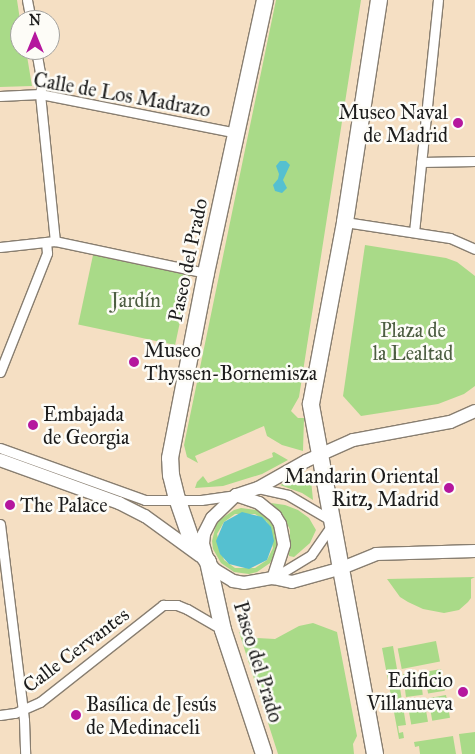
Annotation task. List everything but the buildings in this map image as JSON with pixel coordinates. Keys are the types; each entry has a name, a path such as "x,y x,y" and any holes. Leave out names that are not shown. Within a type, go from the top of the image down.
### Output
{"highway":[{"name":"Paseo del Prado","path":"264,754 223,630 208,562 190,536 177,500 171,475 172,448 206,273 265,0"},
{"path":"375,754 311,404 345,222 379,0"}],"street":[{"path":"414,232 438,0"},
{"path":"0,372 50,241 40,94 42,85 38,60"},
{"name":"Calle de Los Madrazo","path":"0,96 40,94 237,132"},
{"path":"421,162 475,161"},
{"path":"345,222 450,238 475,249"},
{"path":"0,247 50,241 206,273"},
{"path":"3,457 144,500 201,500 236,495 258,488 306,461 354,440 450,422 475,411"},
{"path":"3,457 120,503 145,516 208,562 214,570 233,581 250,583 273,578 311,555 334,522 288,495 258,488"},
{"path":"208,562 203,544 204,534 212,518 236,495"},
{"path":"236,495 259,503 271,512 280,524 284,545 273,578"},
{"path":"0,524 23,710 25,754"},
{"path":"273,578 292,582 342,568 376,554 475,551"},
{"name":"Calle Cervantes","path":"0,715 8,715 40,702 155,611 169,603 187,609 223,630"}],"green space":[{"path":"0,0 17,0 18,10 10,10 10,60 28,60 32,86 0,87"},
{"path":"276,0 361,0 299,397 291,411 298,418 304,418 303,451 282,445 267,436 264,426 195,456 198,463 187,457 184,445"},
{"name":"Plaza de la Lealtad","path":"365,245 446,258 457,262 475,276 475,386 464,394 438,404 361,416 343,396"},
{"name":"Jardín","path":"93,255 190,276 175,345 78,324"},
{"path":"274,452 288,460 262,474 223,486 195,488 197,482 203,476 208,483 273,457 272,453"},
{"path":"300,477 311,480 313,500 302,493 280,485"},
{"path":"271,503 285,505 298,510 309,518 316,530 310,543 294,557 289,556 290,530 283,515"},
{"path":"241,508 257,510 275,525 278,549 270,563 257,572 249,574 234,572 221,563 213,549 212,541 216,525 234,510","holes":["235,514 255,514 267,522 273,548 267,560 255,568 235,568 224,560 217,534 224,522"]},
{"path":"475,577 471,579 471,598 468,602 459,610 444,613 423,609 408,602 400,597 387,579"},
{"path":"313,623 337,632 357,736 353,744 354,754 278,754 239,632 257,638 275,639 299,626"},
{"path":"436,641 440,662 402,669 398,648"},
{"path":"393,646 397,669 389,671 390,677 398,676 406,725 398,726 399,733 403,732 404,738 399,739 382,648"},
{"path":"441,669 445,691 428,694 424,672"},
{"path":"420,672 423,695 406,697 403,674"},
{"path":"446,695 450,718 432,721 428,698"},
{"path":"424,699 428,722 411,725 407,702"},
{"path":"475,732 475,754 462,754 459,734"},
{"path":"453,736 456,754 420,754 419,746 415,747 414,742"}],"water":[{"path":"280,161 286,161 290,165 283,180 287,188 282,193 275,191 273,185 278,179 279,174 276,166"},
{"path":"242,512 262,517 271,527 274,541 267,560 249,569 229,564 220,554 216,541 224,522"}],"place":[{"name":"Museo Naval de Madrid","path":"458,123"},
{"name":"Museo Thyssen-Bornemisza","path":"134,362"},
{"name":"Embajada de Georgia","path":"33,425"},
{"name":"Mandarin Oriental Ritz, Madrid","path":"449,488"},
{"name":"The Palace","path":"10,505"},
{"name":"Edificio Villanueva","path":"463,692"},
{"name":"Basílica de Jesús de Medinaceli","path":"76,715"}]}
